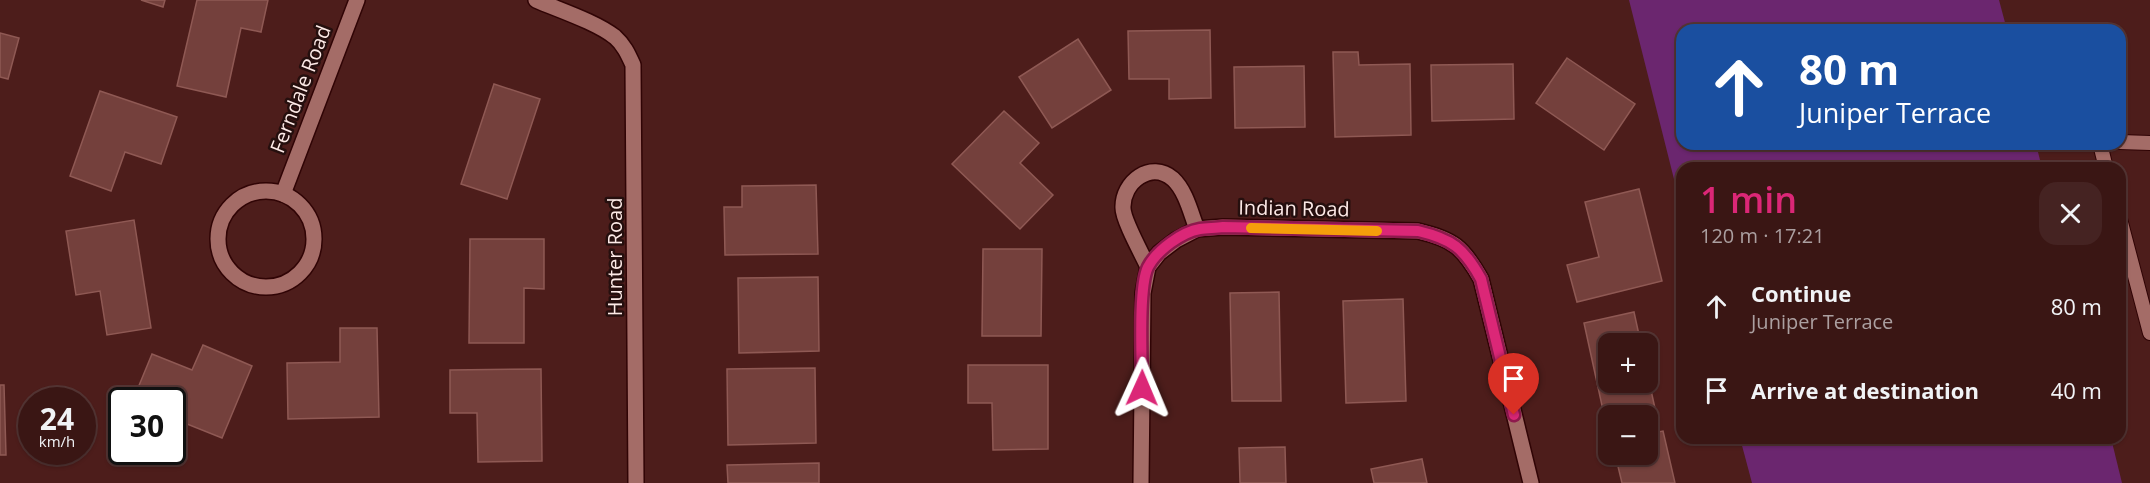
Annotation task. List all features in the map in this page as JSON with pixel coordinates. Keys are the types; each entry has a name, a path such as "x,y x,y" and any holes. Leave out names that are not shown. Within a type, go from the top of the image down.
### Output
{"street":[{"name":"Ferndale Road","path":"282,194 357,0"},
{"name":"Hunter Road","path":"536,0 584,20 614,36 627,50 633,65 636,483"},
{"path":"1141,483 1143,292 1148,267 1123,210 1125,192 1130,183 1142,174 1153,172 1163,173 1174,180 1181,189 1197,229"},
{"path":"267,191 282,194 297,202 307,214 314,230 312,253 300,274 286,283 270,287 254,286 240,279 228,269 221,255 218,240 220,225 227,211 238,200 252,193 267,191"},
{"name":"Indian Road","path":"1148,267 1159,253 1176,240 1197,229 1223,227 1418,231 1440,236 1460,248 1481,279 1531,483"}],"lane":[{"path":"2126,142 2150,143"},
{"path":"2126,242 2150,333"}],"shaded area":[{"path":"1629,0 1999,0 2005,24 1676,24 1676,150 2038,150 2040,162 1676,162 1676,187"},
{"path":"1742,444 2112,444 2122,483 1752,483"}],"building":[{"path":"141,0 165,0 163,7"},
{"path":"197,0 268,0 261,32 241,28 226,97 177,86"},
{"path":"1210,30 1211,98 1169,99 1169,79 1129,79 1128,31"},
{"path":"0,33 19,38 8,79 0,77"},
{"path":"1078,39 1111,90 1052,128 1019,77"},
{"path":"1333,52 1358,52 1359,65 1410,64 1411,135 1335,137"},
{"path":"1567,58 1635,104 1604,150 1536,103"},
{"path":"1513,64 1514,119 1432,121 1431,65"},
{"path":"1304,66 1305,127 1235,128 1234,67"},
{"path":"494,84 540,99 507,199 461,184"},
{"path":"100,91 177,117 161,164 125,152 111,191 70,176"},
{"path":"1004,111 1039,143 1020,163 1053,195 1020,229 952,164"},
{"path":"816,185 818,254 725,255 724,207 742,207 742,186"},
{"path":"1639,189 1662,281 1577,302 1567,265 1599,257 1585,202"},
{"path":"134,220 151,328 107,335 100,291 76,295 66,231"},
{"path":"470,239 544,239 544,289 524,288 524,343 469,343"},
{"path":"983,249 1042,249 1041,336 982,336"},
{"path":"818,277 819,351 739,353 738,278"},
{"path":"1279,292 1281,401 1232,401 1230,293"},
{"path":"1403,299 1406,401 1346,403 1343,301"},
{"path":"1634,312 1639,333 1598,333 1598,387 1584,323"},
{"path":"340,328 377,328 379,417 288,419 287,363 340,362"},
{"path":"203,345 252,366 222,438 186,424 186,387 138,387 152,354 192,370"},
{"path":"968,365 1048,365 1048,449 993,450 992,403 968,403"},
{"path":"815,368 816,443 728,445 727,369"},
{"path":"541,369 542,461 478,462 477,413 450,413 450,370"},
{"path":"0,385 4,385 6,455 0,455"},
{"path":"1599,393 1652,393 1654,405 1602,405"},
{"path":"1663,431 1675,483 1622,483 1618,465 1658,465 1658,432"},
{"path":"1285,447 1286,483 1240,483 1239,448"},
{"path":"1422,459 1427,483 1374,483 1371,469"},
{"path":"819,463 819,483 728,483 727,465"}],"slow traffic":[{"path":"1251,228 1377,231"}],"route":[{"path":"1142,388 1143,292 1148,267 1159,253 1176,240 1197,229 1223,227 1418,231 1440,236 1460,248 1481,279 1514,415"}]}
